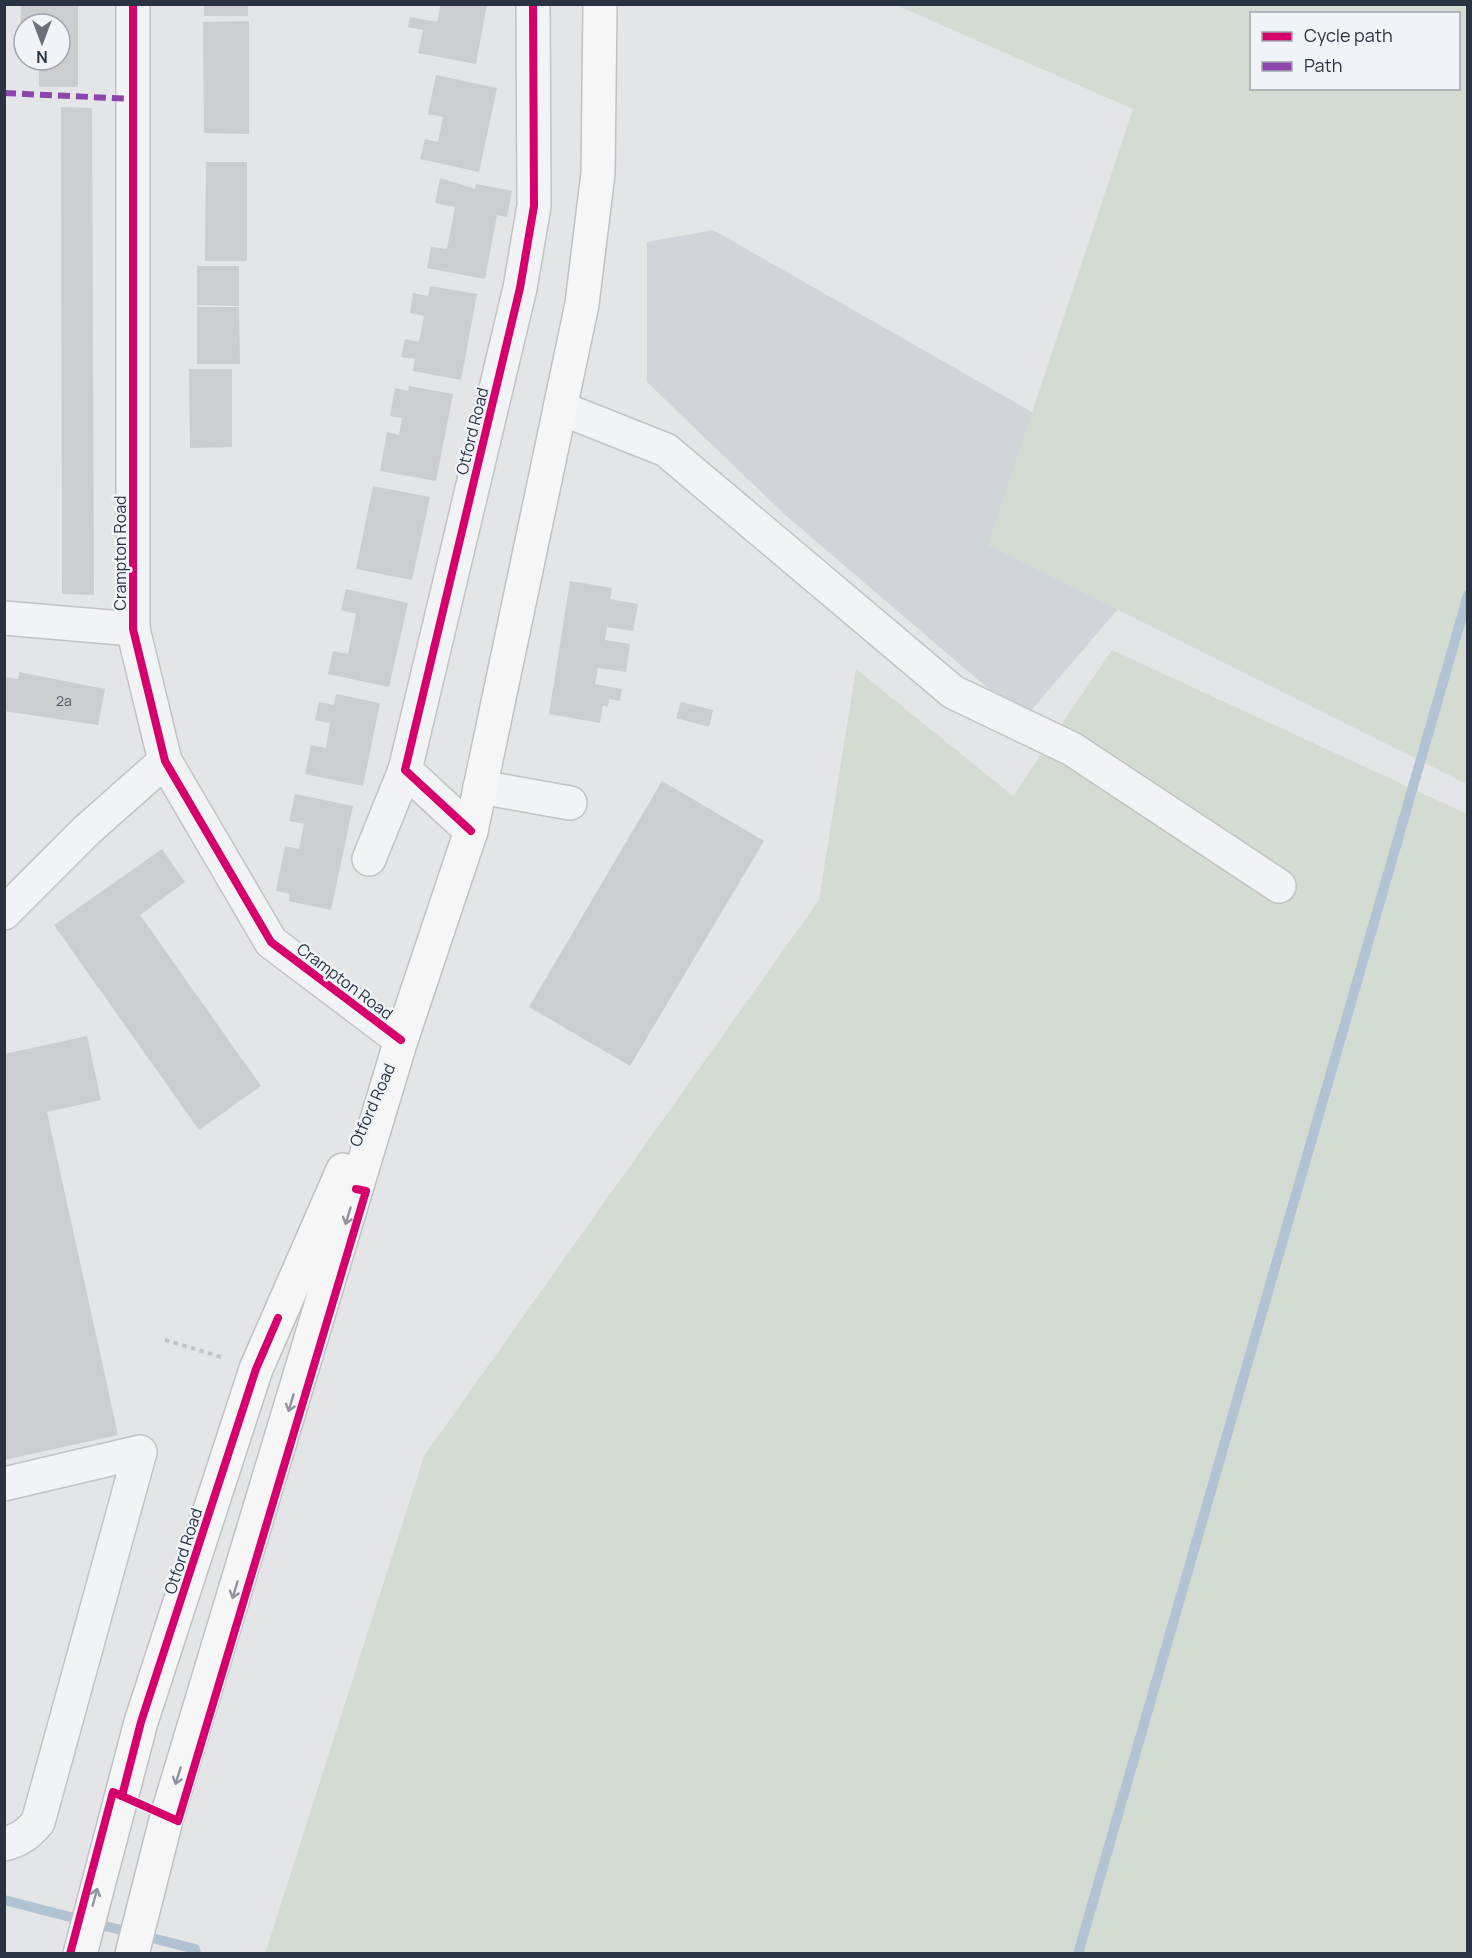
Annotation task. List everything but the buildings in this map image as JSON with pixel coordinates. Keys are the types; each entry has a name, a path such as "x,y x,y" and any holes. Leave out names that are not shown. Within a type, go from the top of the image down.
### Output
{"main road":[{"name":"Otford Road","path":"132,1953 166,1816 401,1040 471,831 582,304 598,173 600,4"},
{"name":"Otford Road","path":"80,1953 141,1722 256,1369 401,1040"}],"street":[{"name":"Crampton Road","path":"133,4 134,629 165,761 271,942 401,1040"},
{"name":"Otford Road","path":"369,860 405,770 520,288 534,206 533,4"},
{"path":"560,408 666,450 952,692 1072,749 1279,886"},
{"path":"4,618 134,629"},
{"path":"4,913 87,830 165,761"},
{"path":"405,770 471,831"},
{"path":"480,787 570,803"},
{"path":"4,1484 140,1452 38,1822 29,1833 16,1841 4,1844"}],"path":[{"path":"165,1340 256,1369"}],"shaded area":[{"path":"896,5 1467,5 1467,784 988,545 1133,109"},
{"path":"713,230 1132,469 1141,582 1024,719 784,514 647,382 647,242"},
{"path":"1112,650 1467,814 1467,1953 265,1954 424,1456 819,900 856,669 1013,796"}],"waterway":[{"path":"1078,1954 1468,595"},
{"path":"4,1900 195,1949 196,1954"}],"marked path":[{"path":"4,93 134,99"}],"cycle path":[{"path":"133,4 133,629 165,761 271,942 401,1040"},
{"path":"471,831 405,770 520,288 534,206 533,4"},
{"path":"70,1954 113,1792 178,1821 366,1191 356,1189"},
{"path":"122,1796 141,1722 256,1369 278,1318"}]}
